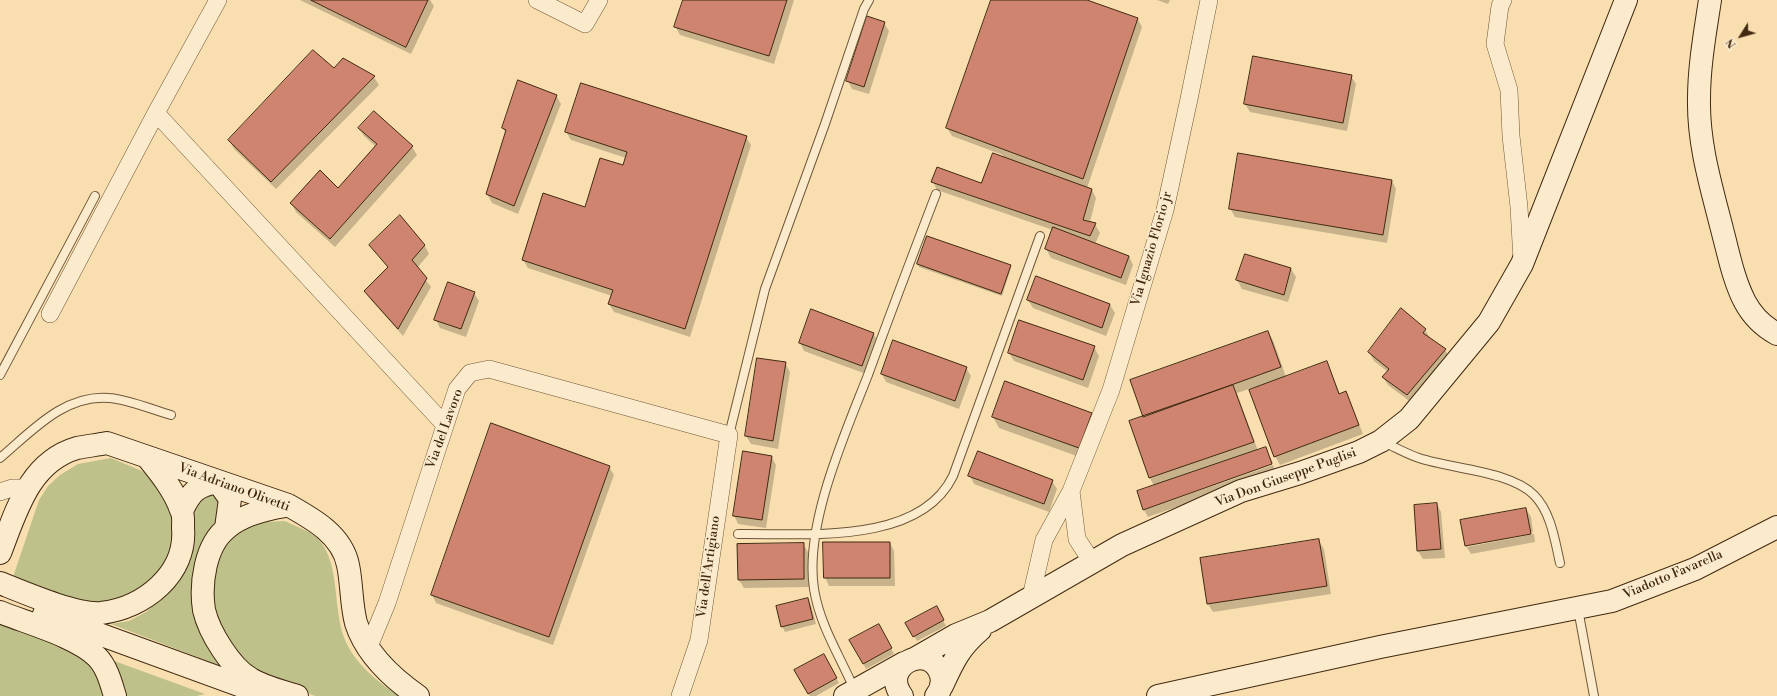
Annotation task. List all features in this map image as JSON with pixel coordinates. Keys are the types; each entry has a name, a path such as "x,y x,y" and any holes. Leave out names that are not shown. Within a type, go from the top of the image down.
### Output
{"main road":[{"name":"Via Don Giuseppe Puglisi","path":"910,661 956,635 990,621 1122,545 1241,491 1330,463 1382,441 1409,419 1489,322 1522,264 1626,0"},
{"path":"1710,0 1701,58 1699,100 1702,144 1707,169 1740,292 1752,313 1777,334"},
{"name":"Via Adriano Olivetti","path":"0,553 27,488 34,477 50,461 76,448 107,443 288,505 314,520 328,531 341,548 348,564 356,623 368,649 396,681 418,696"},
{"path":"0,583 35,597 79,610 101,613 128,606 151,594 169,577 180,557 184,535 182,511 165,481 147,457"},
{"path":"182,511 188,499 201,486 218,482 230,499 226,528"},
{"path":"288,505 258,511 226,528 212,547 203,574 204,610 214,635 235,667 250,679 297,696"},
{"name":"Viadotto Favarella","path":"1158,696 1380,647 1578,609 1612,601 1695,569 1777,527"},
{"path":"0,598 269,696"},
{"path":"0,612 80,643 98,658 109,678 115,696"},
{"name":"Via Don Giuseppe Puglisi","path":"938,693 956,654 968,640 990,621"},
{"path":"901,695 896,682 897,675 910,661"},
{"path":"850,693 910,661 930,661 936,666 942,679 938,693"},
{"path":"850,693 878,689 901,695"}],"street":[{"path":"50,314 156,113 218,0"},
{"path":"537,0 585,24 599,0"},
{"name":"Via Ignazio Florio jr","path":"1031,597 1044,540 1071,491 1110,390 1164,210 1209,0"},
{"path":"1503,0 1500,6 1495,44 1509,90 1511,136 1519,207 1522,264"},
{"path":"156,113 445,425"},
{"name":"Via del Lavoro","path":"368,649 387,603 457,389 470,373 489,369 728,435"},
{"name":"Via dell'Artigiano","path":"680,696 699,640 728,435"},
{"path":"0,492 12,488 27,488"},
{"path":"1071,491 1077,539 1092,562"}],"lane":[{"path":"728,435 765,289 825,124 864,9 869,0"},
{"path":"850,693 818,610 813,580 816,533 829,477 936,194"},
{"path":"0,375 94,196"},
{"path":"738,534 816,533 875,528 904,519 937,500 947,488 953,476 1040,236"},
{"path":"0,458 52,414 78,401 109,398 171,415"},
{"path":"1382,441 1419,458 1505,479 1522,485 1535,496 1544,509 1551,528 1560,563"},
{"path":"1578,609 1594,696"}],"green space":[{"path":"111,458 142,471 159,485 173,519 172,552 156,580 119,602 85,605 12,580 39,500 48,486 60,475 78,464"},
{"path":"205,494 212,495 220,501 221,519 200,553 226,668 111,624 129,621 146,612 162,599 176,582 190,506"},
{"path":"285,521 306,530 317,538 325,548 330,559 333,572 341,627 345,640 361,665 375,678 399,696 315,696 246,667 215,625 210,576 219,553 233,536 247,527 265,522"},
{"path":"0,622 64,641 99,673 106,696 0,696"},
{"path":"106,658 205,694 197,696 124,696"}],"building":[{"path":"311,0 428,0 406,47"},
{"path":"683,0 787,0 769,56 674,27"},
{"path":"991,0 1087,0 1138,18 1083,179 946,128"},
{"path":"867,16 885,22 864,87 846,81"},
{"path":"313,50 334,68 343,58 375,76 271,182 228,140"},
{"path":"1253,56 1352,75 1343,123 1244,104"},
{"path":"518,80 557,95 514,206 486,194 506,130 502,128"},
{"path":"581,83 747,136 685,329 608,304 613,290 522,260 543,193 585,207 600,158 623,165 627,152 565,132"},
{"path":"374,111 413,146 330,239 290,203 320,170 338,188 377,144 358,128"},
{"path":"993,153 1092,189 1083,220 1096,223 1090,236 931,182 937,167 981,183"},
{"path":"1238,153 1392,180 1383,235 1229,209"},
{"path":"400,215 425,245 412,260 427,278 398,329 364,291 388,267 369,245"},
{"path":"1053,227 1129,256 1121,278 1045,249"},
{"path":"927,236 1011,265 1001,294 917,264"},
{"path":"1245,254 1291,268 1284,295 1236,280"},
{"path":"1036,276 1110,304 1102,328 1027,300"},
{"path":"448,282 475,292 461,329 434,320"},
{"path":"1401,308 1426,329 1423,333 1446,349 1407,395 1382,377 1389,369 1368,352"},
{"path":"811,309 874,333 862,366 799,343"},
{"path":"1019,320 1095,346 1083,380 1008,353"},
{"path":"1268,331 1281,367 1143,417 1130,380"},
{"path":"893,340 967,367 955,401 881,374"},
{"path":"757,358 786,362 773,441 745,436"},
{"path":"1327,361 1339,394 1346,391 1359,425 1274,457 1249,390"},
{"path":"1005,381 1092,413 1079,448 992,417"},
{"path":"1233,385 1254,442 1149,478 1129,421"},
{"path":"491,423 610,466 549,637 431,595"},
{"path":"1266,447 1272,464 1143,510 1137,491"},
{"path":"743,451 772,456 762,520 733,516"},
{"path":"978,451 1053,480 1044,504 968,476"},
{"path":"1437,503 1441,549 1417,551 1414,505"},
{"path":"1526,508 1531,534 1465,546 1460,520"},
{"path":"1319,539 1327,586 1207,604 1200,558"},
{"path":"823,542 890,542 890,578 824,578"},
{"path":"804,543 804,579 738,580 737,544"},
{"path":"808,598 813,619 781,627 776,606"},
{"path":"937,606 944,620 913,637 905,623"},
{"path":"879,624 892,648 863,664 849,640"},
{"path":"824,654 837,678 808,694 794,670"}]}
